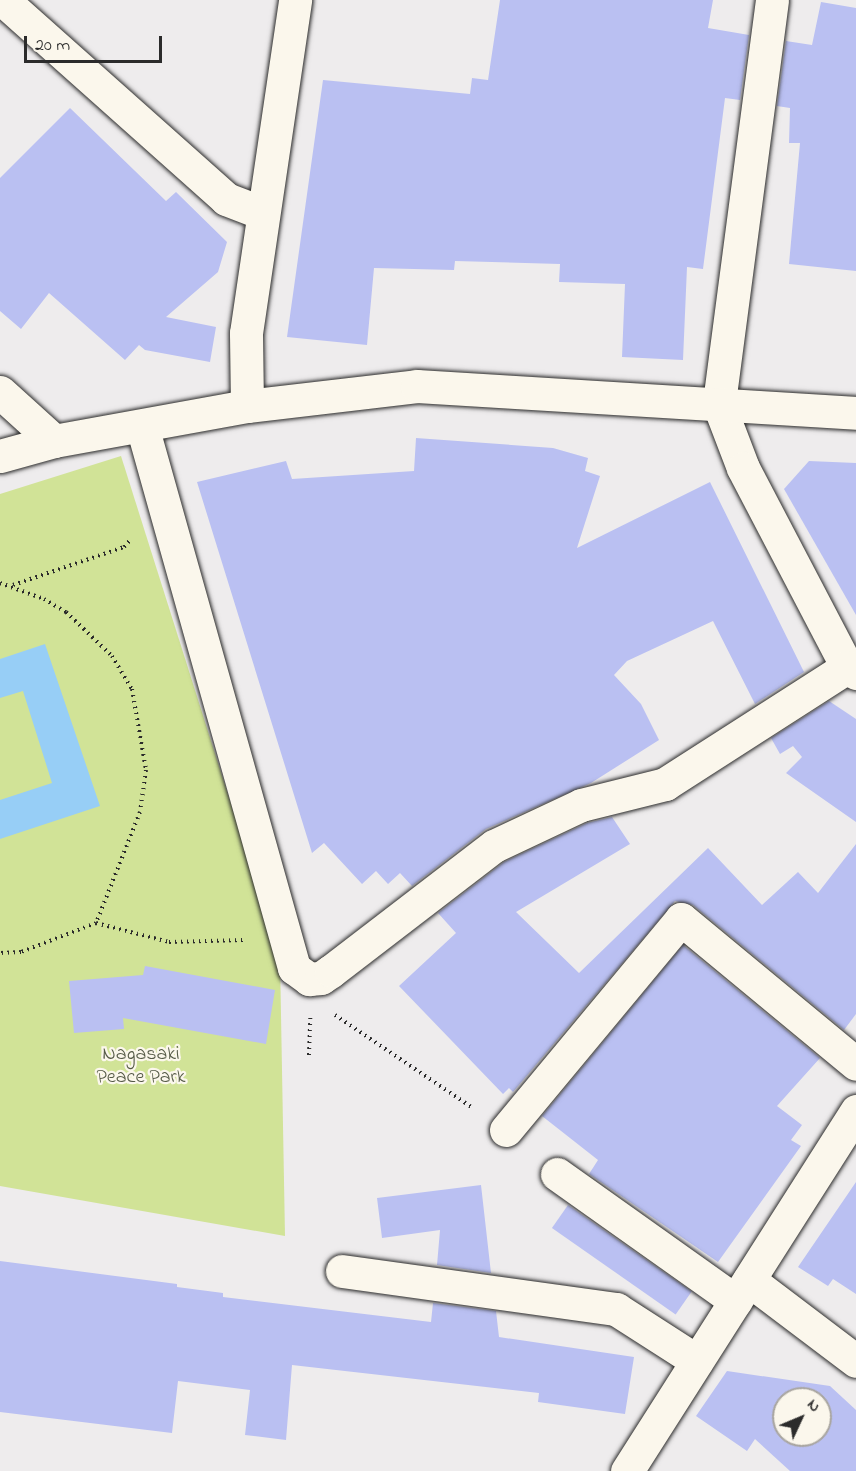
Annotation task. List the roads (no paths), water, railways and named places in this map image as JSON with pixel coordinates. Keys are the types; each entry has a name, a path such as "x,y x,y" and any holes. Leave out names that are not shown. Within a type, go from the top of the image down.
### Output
{"street":[{"path":"3,0 226,199 262,213"},
{"path":"248,406 246,333 295,0"},
{"path":"142,426 285,939 294,968 309,979 321,978 494,846 581,805 665,784 851,670 743,468 719,405 772,0"},
{"path":"0,456 54,441 248,406 417,386 856,413"},
{"path":"0,392 54,441"},
{"path":"506,1130 681,919 856,1064"},
{"path":"627,1471 856,1110"},
{"path":"557,1174 856,1360"},
{"path":"342,1271 616,1309 697,1361"}],"water":[{"path":"45,644 100,806 0,839 0,800 52,783 23,691 0,698 0,659"}],"park label":[{"name":"Nagasaki Peace Park","path":"141,1066"}]}
